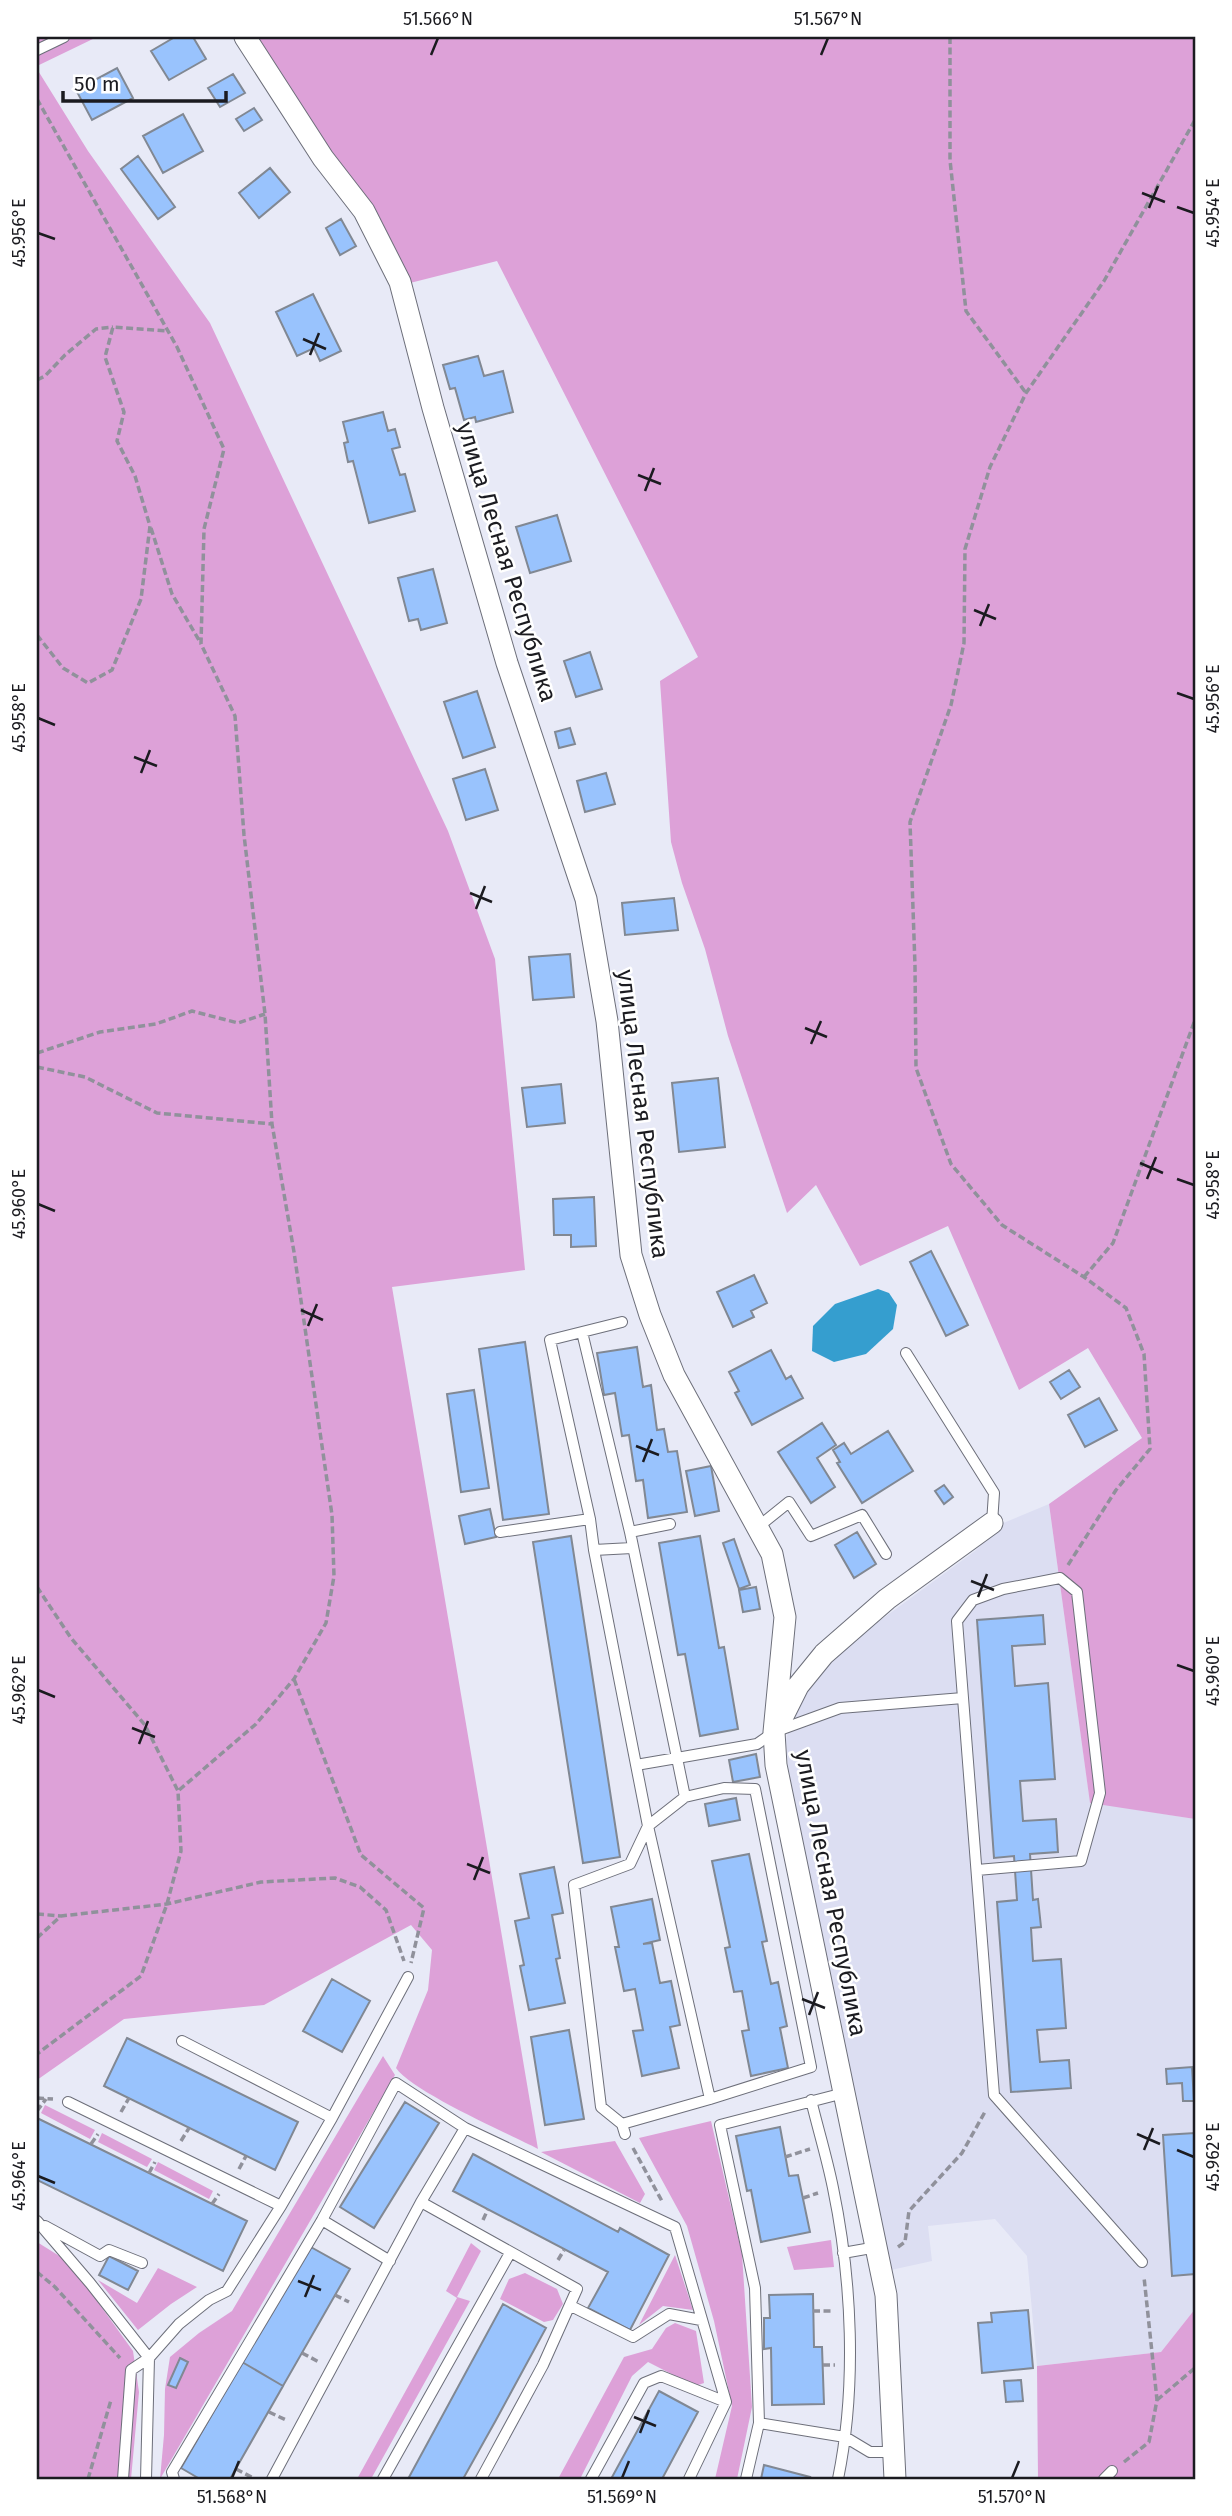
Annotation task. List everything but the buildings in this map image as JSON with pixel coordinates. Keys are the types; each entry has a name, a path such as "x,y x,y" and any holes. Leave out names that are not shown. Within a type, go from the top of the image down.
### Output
{"street":[{"name":"улица Лесная Республика","path":"245,37 323,158 364,211 400,282 433,408 508,663 586,899 607,1021 631,1255 650,1315 674,1375 772,1554 785,1617 774,1732 776,1765 886,2295 895,2479"},
{"path":"774,1732 798,1686 824,1654 887,1599 992,1523"}],"lane":[{"path":"37,50 64,37"},
{"path":"622,1322 550,1340 590,1519 648,1826 710,2099"},
{"path":"583,1332 630,1532 685,1797"},
{"path":"906,1353 994,1493 992,1523"},
{"path":"758,1527 789,1502 811,1536 862,1515 886,1554"},
{"path":"500,1532 590,1519"},
{"path":"630,1532 670,1524"},
{"path":"594,1550 632,1548"},
{"path":"977,1870 1081,1860 1100,1793 1077,1592 1060,1578 1003,1589 972,1600 957,1621 994,2095 1142,2262"},
{"path":"636,1765 757,1744 774,1732 840,1708 962,1698"},
{"path":"724,1787 755,1789 811,2067 623,2129 601,2107 574,1885 630,1864 648,1826 685,1797 724,1787"},
{"path":"123,2479 131,2370 149,2358 179,2324 209,2300 227,2291 332,2118 408,1977"},
{"path":"182,2041 332,2118"},
{"path":"174,2479 172,2472 322,2220 396,2083 465,2128 675,2227 726,2402 689,2479"},
{"path":"746,2479 759,2423 755,2288 720,2126 844,2093"},
{"path":"811,2100 834,2188 849,2310 845,2437 838,2479"},
{"path":"68,2102 281,2206"},
{"path":"272,2479 421,2202 465,2128"},
{"path":"421,2202 577,2288 543,2365 481,2479"},
{"path":"322,2220 390,2261"},
{"path":"37,2221 149,2358 146,2479"},
{"path":"37,2221 100,2256 109,2250 142,2263"},
{"path":"383,2479 510,2253"},
{"path":"844,2253 878,2254"},
{"path":"571,2306 633,2337 669,2314 701,2320"},
{"path":"591,2479 644,2383 661,2376 726,2402"},
{"path":"759,2423 845,2437 870,2452 894,2452"}],"path":[{"path":"950,37 950,160 966,311 1026,393"},
{"path":"37,99 168,331 224,449 204,529 201,644"},
{"path":"1060,1578 1116,1490 1150,1449 1144,1354 1126,1308 1084,1277 1002,1226 951,1164 916,1068 910,821 951,705 964,643 965,549 990,467 1026,393 1104,281 1195,120"},
{"path":"37,380 45,376 96,329 113,327 168,331"},
{"path":"113,327 105,357 124,411 117,441 135,476 172,594 201,644 235,716 244,835 265,1014 272,1124 294,1252 332,1515 334,1577 326,1623 294,1679 256,1724 178,1790"},
{"path":"37,635 63,668 88,683 112,670 141,599 150,526"},
{"path":"37,1053 100,1032 156,1024 192,1011 238,1023 265,1014"},
{"path":"1084,1277 1113,1243 1195,1020"},
{"path":"37,1066 85,1077 158,1113 272,1124"},
{"path":"37,1587 71,1638 145,1725 178,1790 181,1851 167,1904 141,1976 37,2054"},
{"path":"294,1679 360,1855 424,1908 408,1977"},
{"path":"37,1914 61,1916 167,1904 261,1882 335,1878 360,1887 386,1910 402,1951 408,1977"},
{"path":"37,1938 61,1916"},
{"path":"878,2254 905,2242 909,2211 962,2153 994,2095"},
{"path":"37,2098 47,2098 37,2111"},
{"path":"118,2118 129,2098"},
{"path":"623,2129 675,2227"},
{"path":"785,2157 822,2144"},
{"path":"212,2204 223,2187"},
{"path":"1108,2475 1149,2442 1157,2400 1142,2262"},
{"path":"37,2272 55,2287 131,2370"},
{"path":"1157,2400 1195,2368"},
{"path":"88,2479 112,2397"},
{"path":"236,2469 256,2479"}],"shaded area":[{"path":"37,37 97,37 37,66"},
{"path":"256,37 1195,37 1195,1819 1090,1803 1049,1504 1142,1438 1088,1348 1019,1390 948,1226 860,1266 816,1185 787,1213 728,1036 705,949 671,842 660,681 698,657 497,261 410,283 334,156"},
{"path":"37,69 88,151 210,323 448,831 495,959 525,1270 392,1287 538,2149 440,2100 421,2089 396,2068 428,1990 432,1950 411,1925 264,2005 124,2019 37,2080"},
{"path":"1049,1504 1090,1802 1195,1819 1195,2309 1161,2352 1037,2366 1027,2256 995,2219 928,2226 932,2261 891,2270 789,1775 786,1740 792,1716 805,1691 837,1652 975,1551 1001,1524"},
{"path":"383,2056 395,2075 160,2479 165,2389 170,2357 232,2311"},
{"path":"45,2105 95,2130 90,2139 41,2113"},
{"path":"711,2121 742,2254 752,2407 737,2479 715,2479 732,2406 714,2321 687,2226 639,2138"},
{"path":"102,2133 152,2159 147,2167 98,2142"},
{"path":"615,2141 645,2194 640,2203 541,2152"},
{"path":"158,2162 213,2191 209,2199 154,2170"},
{"path":"831,2240 834,2267 794,2270 787,2247"},
{"path":"37,2242 69,2262 133,2351 139,2392 131,2479 37,2479"},
{"path":"471,2243 481,2251 457,2297 470,2301 371,2479 357,2479 457,2298 446,2291"},
{"path":"675,2255 693,2310 663,2306 639,2325"},
{"path":"158,2268 197,2287 138,2330 98,2280 137,2303"},
{"path":"525,2273 557,2289 563,2304 553,2320 544,2322 500,2299 509,2279"},
{"path":"1195,2309 1195,2479 1038,2479 1037,2366 1161,2352"},
{"path":"675,2323 696,2331 704,2383 695,2386 648,2362 632,2376 580,2479 558,2479 624,2357 652,2349 666,2328"}],"water":[{"path":"878,1289 889,1293 897,1305 893,1329 866,1354 834,1362 812,1351 813,1326 835,1304"}]}
